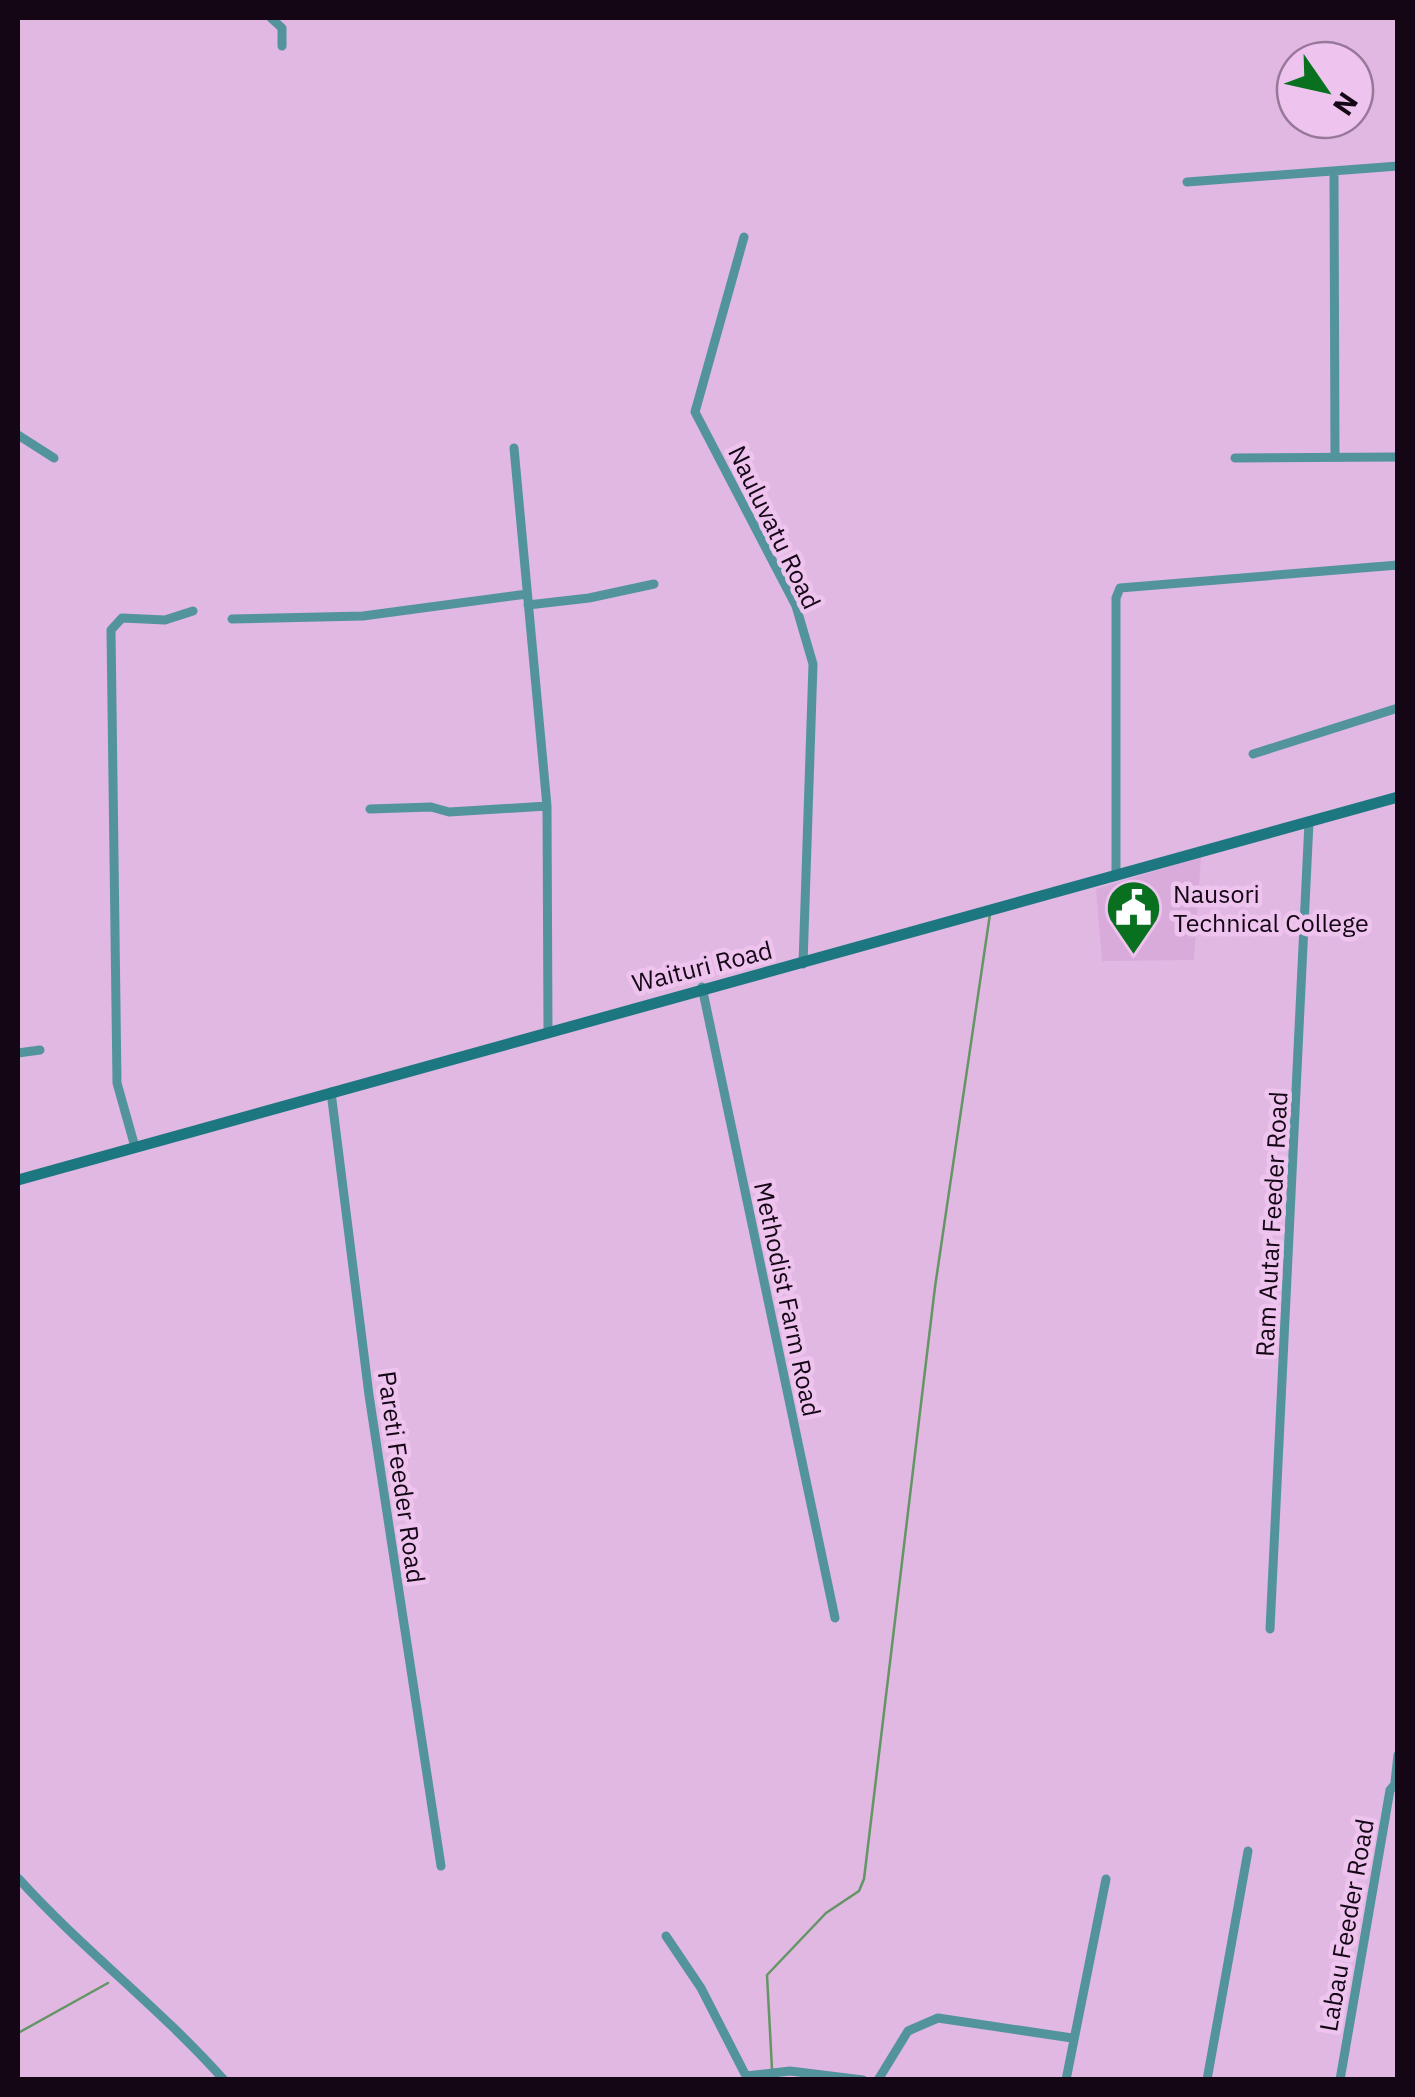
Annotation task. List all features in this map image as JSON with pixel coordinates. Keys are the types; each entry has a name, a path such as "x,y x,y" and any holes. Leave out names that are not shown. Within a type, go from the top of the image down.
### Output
{"main road":[{"name":"Waituri Road","path":"18,1180 702,987 803,964 1398,797"}],"street":[{"path":"271,18 282,28 282,46"},
{"path":"1188,182 1398,166"},
{"path":"1334,172 1335,457"},
{"name":"Nauluvatu Road","path":"744,237 696,412 796,606 813,664 803,964"},
{"path":"18,436 54,458"},
{"path":"514,448 546,806 548,1031"},
{"path":"1236,458 1398,456"},
{"path":"1116,876 1116,598 1120,588 1398,566"},
{"path":"232,620 363,616 589,598 654,584"},
{"path":"135,1147 118,1082 110,630 122,618 172,619 193,611"},
{"path":"1253,754 1398,708"},
{"path":"370,810 431,807 449,812 546,806"},
{"name":"Ram Autar Feeder Road","path":"1270,1629 1309,822"},
{"name":"Methodist Farm Road","path":"702,987 835,1618"},
{"path":"18,1053 40,1050"},
{"name":"Pareti Feeder Road","path":"331,1092 372,1415 441,1866"},
{"name":"Labau Feeder Road","path":"1340,2080 1398,1755"},
{"path":"1207,2080 1248,1851"},
{"path":"18,1878 128,1990 192,2044 224,2080"},
{"path":"1066,2080 1106,1879"},
{"path":"666,1936 702,1988 742,2074 773,2071 863,2080"},
{"path":"878,2080 908,2032 938,2018 1072,2038"}],"shaded area":[{"path":"1201,857 1194,960 1102,961 1096,889"}],"waterway":[{"path":"772,2069 767,1975 826,1913 859,1891 864,1879 935,1287 990,914"},
{"path":"18,2033 108,1983"}],"place":[{"name":"Nausori Technical College","path":"1134,956"}]}
